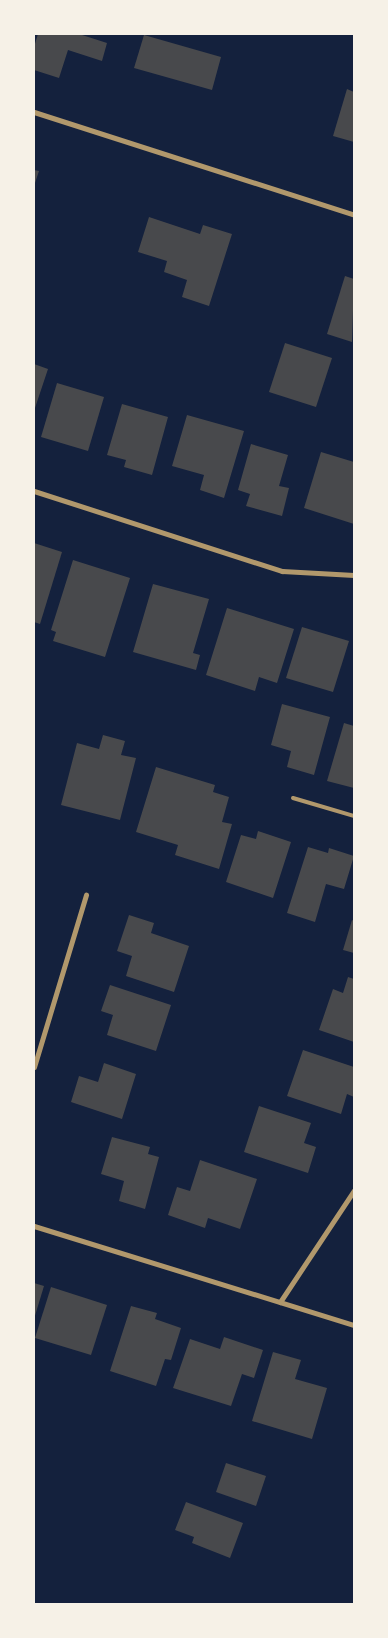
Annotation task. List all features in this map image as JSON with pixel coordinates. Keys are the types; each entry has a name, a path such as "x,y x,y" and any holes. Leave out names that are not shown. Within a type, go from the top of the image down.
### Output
{"street":[{"path":"34,112 354,215"},
{"path":"34,491 282,571 354,575"},
{"path":"34,1067 86,895"},
{"path":"280,1302 354,1190"},
{"path":"34,1226 354,1325"}],"lane":[{"path":"293,798 354,816"}],"building":[{"path":"38,34 79,34 107,43 102,61 68,50 59,78 34,70 34,47"},
{"path":"144,35 221,57 212,90 134,68"},
{"path":"347,89 354,92 354,142 333,136"},
{"path":"34,170 39,171 34,186"},
{"path":"149,217 200,234 203,225 232,234 209,306 182,297 187,280 164,272 167,261 138,252"},
{"path":"345,276 354,279 352,342 327,334"},
{"path":"285,343 332,358 316,407 269,392"},
{"path":"34,364 48,369 34,411"},
{"path":"57,383 104,397 88,451 41,437"},
{"path":"122,404 168,417 152,475 124,467 126,460 107,455"},
{"path":"187,415 244,431 224,498 200,490 204,475 172,466"},
{"path":"251,444 288,455 279,486 289,488 282,516 246,506 250,494 238,490"},
{"path":"321,452 354,462 354,524 304,508"},
{"path":"34,543 62,552 40,624 34,622"},
{"path":"73,560 130,578 105,657 53,641 56,632 51,630"},
{"path":"153,584 209,599 193,653 200,655 196,670 133,652"},
{"path":"227,608 294,629 277,683 259,677 255,691 206,675"},
{"path":"302,627 349,641 333,692 286,678"},
{"path":"282,704 330,717 314,775 287,767 291,751 271,745"},
{"path":"344,723 354,726 354,788 327,781"},
{"path":"103,735 125,741 121,755 136,758 120,820 61,805 77,743 99,749"},
{"path":"156,767 215,785 213,792 229,797 222,822 232,824 219,869 175,855 178,845 136,832"},
{"path":"258,831 291,842 273,898 226,882 241,835 256,839"},
{"path":"308,847 328,853 329,848 354,856 344,889 326,884 315,922 287,913"},
{"path":"129,915 154,923 151,933 189,946 174,992 126,976 132,956 117,951"},
{"path":"352,920 354,921 354,953 343,950"},
{"path":"348,977 354,979 354,1042 319,1030 333,989 343,993"},
{"path":"110,985 171,1005 156,1051 107,1035 113,1015 101,1011"},
{"path":"303,1050 354,1067 354,1097 347,1094 341,1114 287,1096"},
{"path":"104,1063 136,1074 122,1119 71,1102 79,1076 98,1082"},
{"path":"259,1106 311,1123 304,1143 316,1147 308,1173 244,1152"},
{"path":"112,1137 150,1147 148,1154 159,1157 145,1209 119,1201 124,1181 101,1174"},
{"path":"200,1160 257,1179 240,1229 208,1218 205,1228 168,1215 177,1187 190,1191"},
{"path":"34,1283 44,1286 34,1319"},
{"path":"51,1287 107,1305 91,1355 35,1338"},
{"path":"131,1306 157,1313 155,1319 181,1328 171,1360 165,1359 156,1386 110,1371"},
{"path":"224,1337 263,1350 254,1378 242,1374 231,1406 173,1388 190,1339 220,1349"},
{"path":"273,1352 301,1360 295,1379 327,1388 312,1439 252,1421"},
{"path":"226,1463 266,1476 256,1506 216,1492"},
{"path":"186,1502 243,1523 230,1558 192,1543 194,1537 175,1530"}]}
